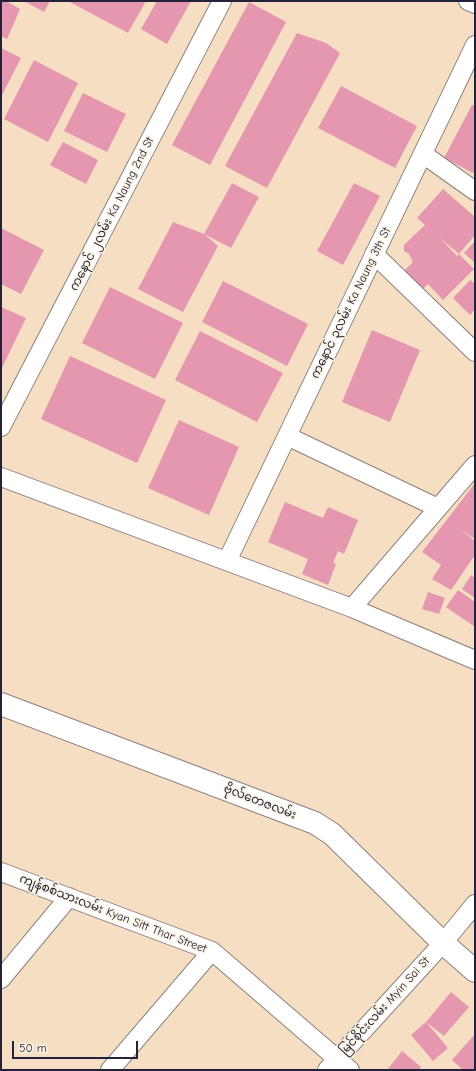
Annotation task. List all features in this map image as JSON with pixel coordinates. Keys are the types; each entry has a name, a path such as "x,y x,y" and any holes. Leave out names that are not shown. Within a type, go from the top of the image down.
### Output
{"main road":[{"name":"ဗိုလ်တေဇလမ်း","path":"1,704 315,823 332,834 475,971"}],"street":[{"name":"ကနောင် ၂လမ်း Ka Naung 2nd St","path":"1,427 222,1"},
{"path":"468,1 475,4"},
{"name":"ကနောင် ၃လမ်း Ka Naung 3th St","path":"227,561 475,45"},
{"path":"422,154 475,191"},
{"path":"374,254 475,352"},
{"path":"287,436 438,508"},
{"path":"352,608 475,465"},
{"path":"1,476 352,608 475,660"},
{"name":"ကျန်စစ်သားလမ်း Kyan Sitt Thar Street","path":"1,872 212,951 338,1066"},
{"path":"1,979 69,897"},
{"name":"မြင်စိုင်းလမ်း Myin Sai St","path":"338,1066 475,904"},
{"path":"110,1070 212,951"}],"building":[{"path":"1,1 6,1 20,9 7,39 1,36"},
{"path":"24,1 50,1 44,12"},
{"path":"68,1 146,1 128,33"},
{"path":"157,1 191,1 167,44 141,29"},
{"path":"249,2 286,22 210,165 172,145"},
{"path":"297,33 326,43 340,53 267,188 225,166"},
{"path":"1,48 21,58 1,97"},
{"path":"34,60 78,83 48,142 4,119"},
{"path":"341,86 417,126 395,168 318,128"},
{"path":"83,93 126,114 107,152 64,131"},
{"path":"472,105 475,106 475,170 473,173 444,158"},
{"path":"63,142 98,160 86,184 50,165"},
{"path":"232,183 259,197 231,248 204,234"},
{"path":"354,183 380,196 343,265 317,251"},
{"path":"443,189 475,217 475,235 459,254 474,269 443,300 428,284 421,291 403,272 413,262 409,254 404,251 404,245 425,225 417,218","holes":["440,238 459,254 457,256"]},
{"path":"173,222 204,234 218,246 183,312 138,289"},
{"path":"1,228 44,250 21,294 1,284"},
{"path":"475,241 475,263 464,253"},
{"path":"470,280 475,284 475,309 470,315 453,298"},
{"path":"223,281 308,324 287,366 202,322"},
{"path":"110,287 183,323 155,379 82,343"},
{"path":"1,307 26,318 1,370"},
{"path":"372,330 420,350 390,422 342,402"},
{"path":"200,331 283,373 257,422 175,380"},
{"path":"70,356 166,400 137,463 41,419"},
{"path":"179,420 239,447 209,515 148,488"},
{"path":"475,483 475,539 460,529 475,541 475,555 451,590 432,579 441,565 422,552"},
{"path":"285,502 323,518 328,507 358,520 344,554 338,551 333,563 336,564 328,585 302,574 308,559 268,542"},
{"path":"471,575 475,578 475,598 462,589"},
{"path":"458,590 475,602 475,627 446,607"},
{"path":"428,592 445,598 439,614 422,609"},
{"path":"451,992 469,1007 444,1036 426,1022"},
{"path":"426,1022 448,1048 433,1061 411,1035"},
{"path":"475,1034 475,1070 463,1070 452,1060"},
{"path":"402,1051 421,1067 419,1070 387,1070"}]}
